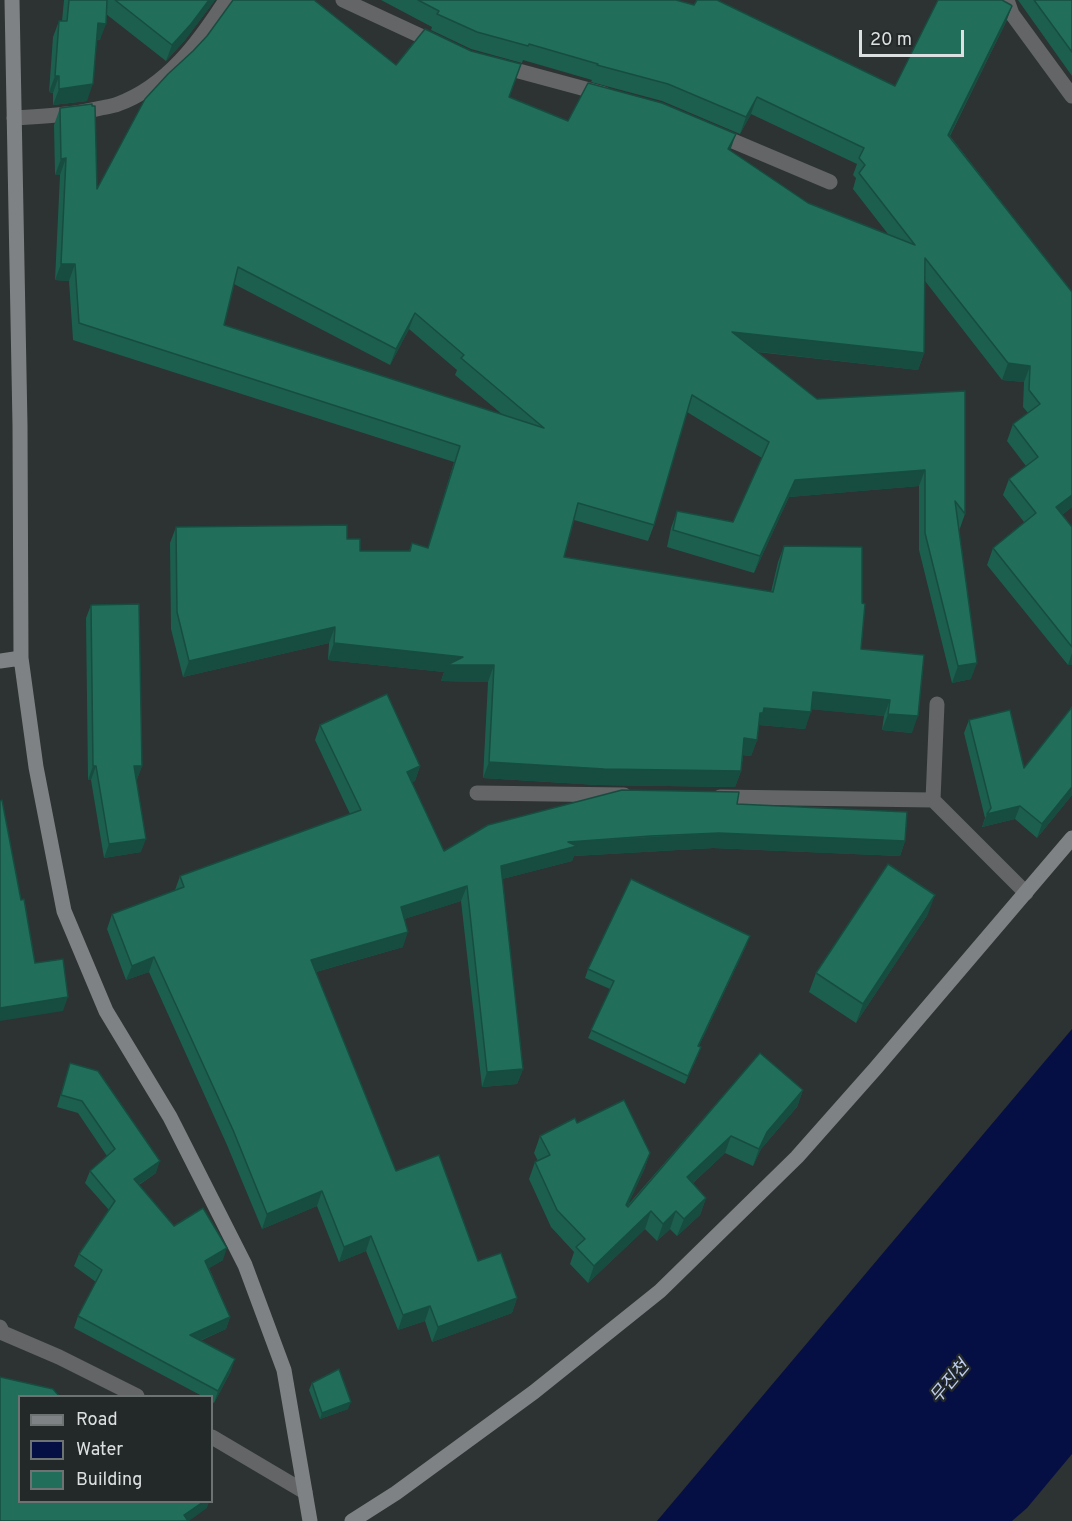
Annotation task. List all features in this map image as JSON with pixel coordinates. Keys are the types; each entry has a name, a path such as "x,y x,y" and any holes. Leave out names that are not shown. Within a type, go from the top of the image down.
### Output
{"street":[{"path":"12,0 20,425 21,658 36,767 64,911 106,1011 170,1117 245,1265 284,1370 310,1521"},
{"path":"14,118 77,113 118,104 142,93 172,70 209,26 225,0"},
{"path":"343,0 447,48"},
{"path":"1007,0 1012,14 1072,96"},
{"path":"490,64 616,97"},
{"path":"702,128 830,182"},
{"path":"0,661 21,658"},
{"path":"933,800 937,704"},
{"path":"477,793 633,795"},
{"path":"705,796 933,800 1026,893"},
{"path":"352,1521 396,1493 534,1392 660,1291 797,1157 875,1070 1072,838"},
{"path":"0,1327 3,1333 59,1357 135,1395"},
{"path":"213,1438 305,1492"}],"water":[{"name":"무진천","path":"1072,1029 1072,1454 1027,1508 1012,1521 657,1521"}],"building":[{"path":"69,0 107,0 106,24 98,23 93,84 59,89 59,76 55,76 59,21 67,21"},
{"path":"115,0 209,0 172,45"},
{"path":"233,0 314,0 396,65 425,29 471,51 521,64 509,97 568,121 588,83 662,103 736,134 728,149 808,203 915,245 859,173 865,165 859,158 864,148 757,97 746,117 668,84 529,44 528,46 477,32 437,14 439,11 418,0 676,0 694,5 697,0 717,0 895,86 938,0 1002,0 1011,5 948,135 1072,292 1072,495 1056,507 1072,527 1072,647 993,548 1036,513 1009,479 1038,457 1013,424 1040,404 1029,390 1030,366 1008,363 925,258 924,353 732,332 817,399 965,391 965,514 955,501 977,663 958,666 925,533 925,470 795,480 760,556 673,530 677,511 733,522 769,442 692,395 654,525 578,503 564,557 773,592 784,546 862,547 862,603 865,604 861,649 924,655 918,716 888,714 890,700 813,692 811,712 764,708 763,713 760,713 757,740 744,738 741,771 604,769 489,762 494,665 447,665 463,657 334,643 335,627 189,661 177,612 176,527 347,525 347,539 360,539 360,551 410,551 412,543 428,548 460,446 79,323 75,264 61,264 66,158 61,159 60,108 92,104 95,106 97,189 145,99 207,36","holes":["238,267 396,349 415,313 464,355 461,358 544,428 224,325"]},
{"path":"1034,0 1072,0 1072,52"},
{"path":"139,604 142,766 134,766 146,839 109,844 96,766 93,766 91,605"},
{"path":"387,694 420,766 407,772 444,851 488,825 622,790 739,792 737,804 907,812 905,841 719,833 651,836 568,842 577,846 501,866 523,1069 487,1072 467,886 401,907 408,932 311,960 396,1171 439,1155 478,1261 501,1253 517,1298 438,1327 430,1306 403,1315 371,1236 344,1247 322,1191 267,1214 233,1130 154,957 132,966 112,914 184,887 180,876 361,810 320,725"},
{"path":"1072,707 1072,787 1042,824 1020,806 987,814 991,808 969,720 1010,710 1024,768"},
{"path":"2,800 21,900 24,899 35,963 63,959 68,997 0,1008 0,801"},
{"path":"888,864 935,895 863,1004 816,973"},
{"path":"631,879 750,936 698,1046 701,1047 688,1076 591,1030 614,981 588,969"},
{"path":"760,1053 803,1090 767,1132 759,1149 731,1136 687,1177 706,1198 684,1219 676,1211 663,1224 651,1211 594,1266 576,1247 585,1239 557,1210 535,1162 550,1155 540,1136 575,1118 577,1123 624,1100 650,1153 626,1205 628,1207"},
{"path":"70,1063 98,1071 160,1161 134,1179 174,1226 203,1208 227,1248 205,1261 230,1317 190,1335 235,1359 218,1391 78,1316 102,1270 79,1254 115,1201 90,1171 115,1149 82,1101 61,1095"},
{"path":"339,1369 351,1402 322,1413 312,1383"},
{"path":"0,1377 53,1389 58,1395 18,1395 18,1503 202,1503 184,1515 188,1521 0,1521"}]}
